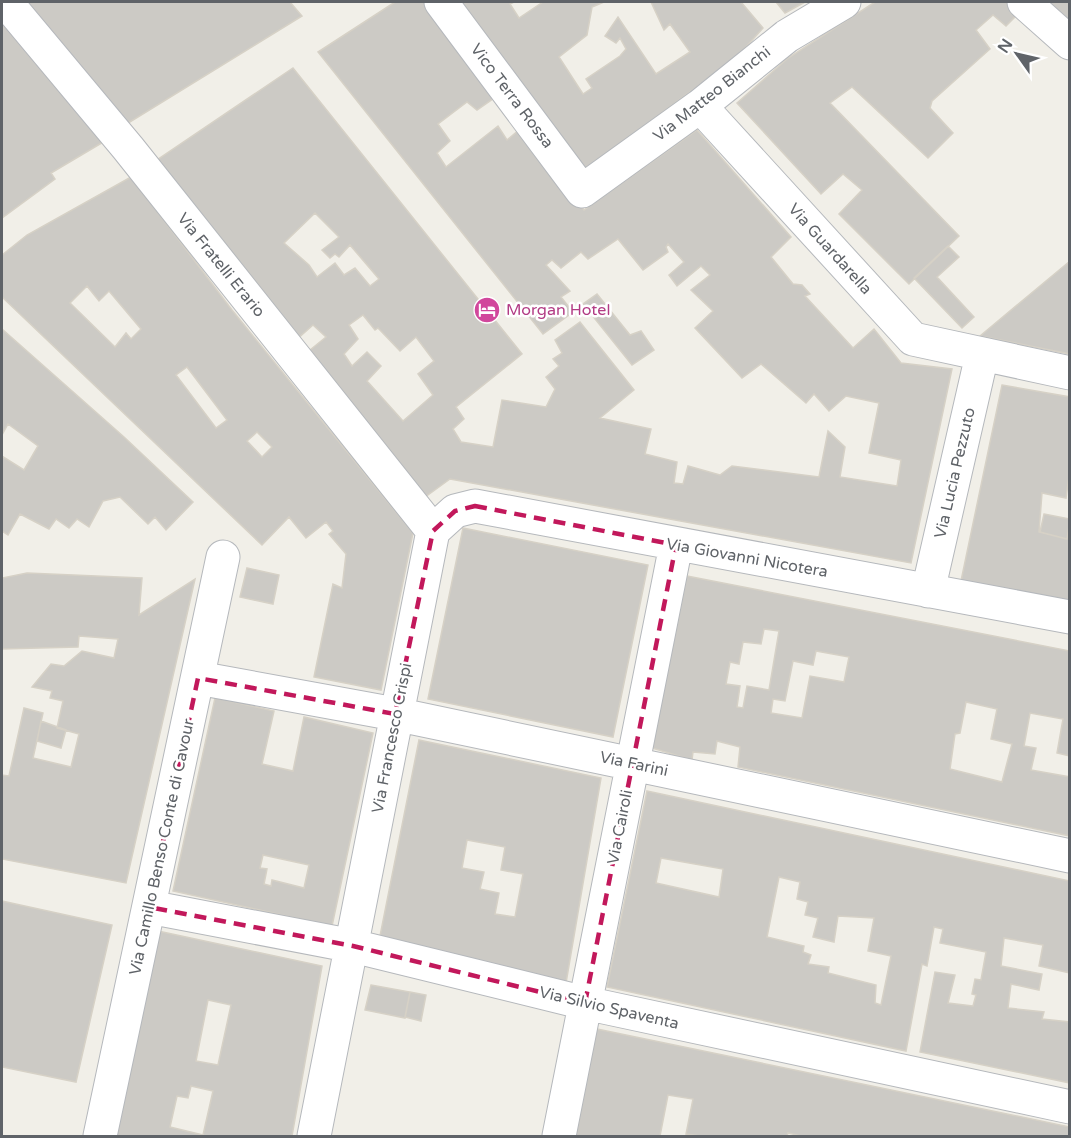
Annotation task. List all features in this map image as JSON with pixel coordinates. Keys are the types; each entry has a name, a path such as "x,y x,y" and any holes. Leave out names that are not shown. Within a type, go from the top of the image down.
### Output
{"street":[{"name":"Via Fratelli Erario","path":"6,2 128,148 433,531"},
{"name":"Vico Terra Rossa","path":"441,2 582,191"},
{"name":"Via Matteo Bianchi","path":"582,191 700,106 787,36 844,2"},
{"path":"1024,2 1070,43"},
{"name":"Via Guardarella","path":"700,106 913,339 1070,373"},
{"name":"Via Lucia Pezzuto","path":"928,591 982,355"},
{"name":"Via Giovanni Nicotera","path":"433,531 455,511 475,506 1070,617"},
{"name":"Via Francesco Crispi","path":"314,1137 433,531"},
{"name":"Via Cairoli","path":"559,1137 676,545"},
{"name":"Via Camillo Benso Conte di Cavour","path":"100,1137 224,557"},
{"name":"Via Farini","path":"198,678 396,714 1070,856"},
{"name":"Via Silvio Spaventa","path":"149,907 353,946 585,1003 1070,1107"}],"highlighted area":[{"path":"475,506 676,545 585,1003 353,946 149,907 198,678 395,714 433,531 455,511"}],"building":[{"path":"25,2 290,2 302,16 125,125"},
{"path":"395,2 428,2 497,96 477,110 467,102 438,124 450,141 437,153 446,167 498,126 507,140 520,129 584,210 697,130 791,237 771,257 793,284 802,285 810,294 805,296 853,348 874,329 901,363 952,369 911,563 450,479 421,500 305,354 326,337 313,325 295,341 154,162 293,68 522,354 456,407 464,419 453,429 461,442 493,447 502,400 546,407 555,389 546,377 559,366 553,359 562,353 555,340 580,322 634,390 600,418 651,429 645,454 677,462 674,483 683,484 688,466 720,475 732,466 819,477 828,431 845,447 840,477 897,486 901,460 869,453 879,403 846,396 829,411 814,394 806,403 761,364 742,378 695,328 713,311 691,290 710,275 701,266 677,286 669,275 684,262 668,244 666,247 668,252 643,270 618,239 588,259 581,252 561,268 552,260 546,265 570,291 561,297 573,312 543,334 318,52","holes":["315,213 339,237 322,250 330,258 335,254 339,257 350,245 379,279 370,286 355,268 344,275 335,263 317,277 309,265 284,243","363,315 375,330 378,328 400,351 416,337 434,361 418,374 433,395 403,421 367,381 381,366 367,352 352,366 344,354 358,339 349,325"]},
{"path":"452,2 514,2 510,4 519,18 543,2 604,2 592,7 587,35 559,57 583,94 592,88 586,79 620,56 626,49 620,38 616,43 605,36 618,17 656,74 690,52 670,24 664,30 651,2 741,2 763,28 738,56 578,175"},
{"path":"776,2 805,2 785,13"},
{"path":"875,2 1010,2 1021,11 1006,26 993,15 976,30 990,49 932,101 930,108 953,133 928,158 852,87 830,103 959,236 909,284 839,214 862,190 843,174 821,194 737,103 788,58"},
{"path":"1035,2 1070,2 1070,33"},
{"path":"2,18 105,141 51,173 55,179 2,218"},
{"path":"131,177 232,310 413,533 381,690 314,677 333,584 342,588 346,554 329,534 333,531 326,522 306,538 289,517 262,545 2,297 2,255 27,235","holes":["87,286 99,301 109,291 141,329 131,339 126,333 115,347 70,303","187,367 227,420 216,428 176,375","257,432 272,447 262,457 247,441"]},
{"path":"948,246 959,257 937,277 974,317 962,328 914,278"},
{"path":"1070,261 1070,354 980,336"},
{"path":"597,294 630,335 641,331 654,350 632,365 583,304"},
{"path":"2,329 124,437 193,502 166,530 155,517 148,524 120,497 103,501 89,527 77,519 69,528 56,519 49,529 20,514 8,535 2,531 2,456 24,470 38,446 8,424 2,435"},
{"path":"1002,385 1070,397 1070,469 1066,498 1042,493 1039,532 1067,539 1070,528 1070,602 961,581"},
{"path":"1044,514 1070,519 1067,539 1040,532"},
{"path":"463,528 648,565 613,737 428,699"},
{"path":"247,568 279,575 273,604 240,597"},
{"path":"27,573 142,578 139,615 195,579 126,883 2,859 2,775 9,776 24,708 43,713 33,758 71,767 79,734 57,728 63,701 50,698 52,691 32,687 51,664 64,666 82,651 114,658 118,639 79,636 78,647 2,649 2,578"},
{"path":"687,576 1070,651 1070,756 1057,753 1063,719 1030,713 1024,746 1036,748 1031,770 1070,777 1070,836 738,767 740,747 717,741 715,754 693,752 692,760 652,748","holes":["764,629 779,631 769,690 747,686 743,708 737,707 740,686 726,684 730,662 739,664 743,642 761,644","816,651 849,657 844,682 810,676 802,718 771,713 773,699 785,701 793,661 813,665","966,702 997,709 991,739 1012,744 1002,782 950,769 955,734 960,733"]},
{"path":"215,698 274,711 262,764 293,771 304,717 373,733 332,926 173,891","holes":["263,855 309,865 304,888 272,880 271,886 264,884 267,869 260,868"]},
{"path":"41,721 66,730 61,748 37,741"},
{"path":"419,740 601,778 566,983 380,936","holes":["467,840 505,847 501,870 523,874 515,917 495,914 499,893 480,889 484,872 462,868"]},
{"path":"647,791 1070,881 1070,973 1039,966 1043,945 1004,938 1001,966 1042,974 1039,990 1011,984 1008,1008 1044,1012 1042,1019 1070,1022 1070,1083 920,1052 935,972 955,975 948,1003 973,1006 976,995 972,994 975,979 981,980 986,952 940,943 943,929 934,927 927,966 922,964 906,1051 607,987","holes":["661,858 723,869 719,897 656,883","779,877 800,882 797,899 808,902 805,915 818,918 813,937 834,942 838,916 874,918 868,951 891,956 881,1005 875,1003 876,985 828,973 829,967 808,964 811,955 803,952 804,946 767,937"]},
{"path":"2,901 112,925 76,1082 2,1067"},
{"path":"158,931 322,966 292,1136 111,1136","holes":["208,1000 231,1005 218,1065 196,1061","191,1086 213,1091 203,1135 170,1127 177,1096 188,1098"]},
{"path":"371,985 410,992 405,1018 365,1010"},
{"path":"410,992 426,995 421,1021 405,1017"},
{"path":"597,1029 1070,1127 1070,1136 801,1136 788,1133 787,1136 700,1136 686,1134 693,1099 668,1095 660,1136 576,1136"}],"place":[{"name":"Morgan Hotel","path":"487,310"}]}
